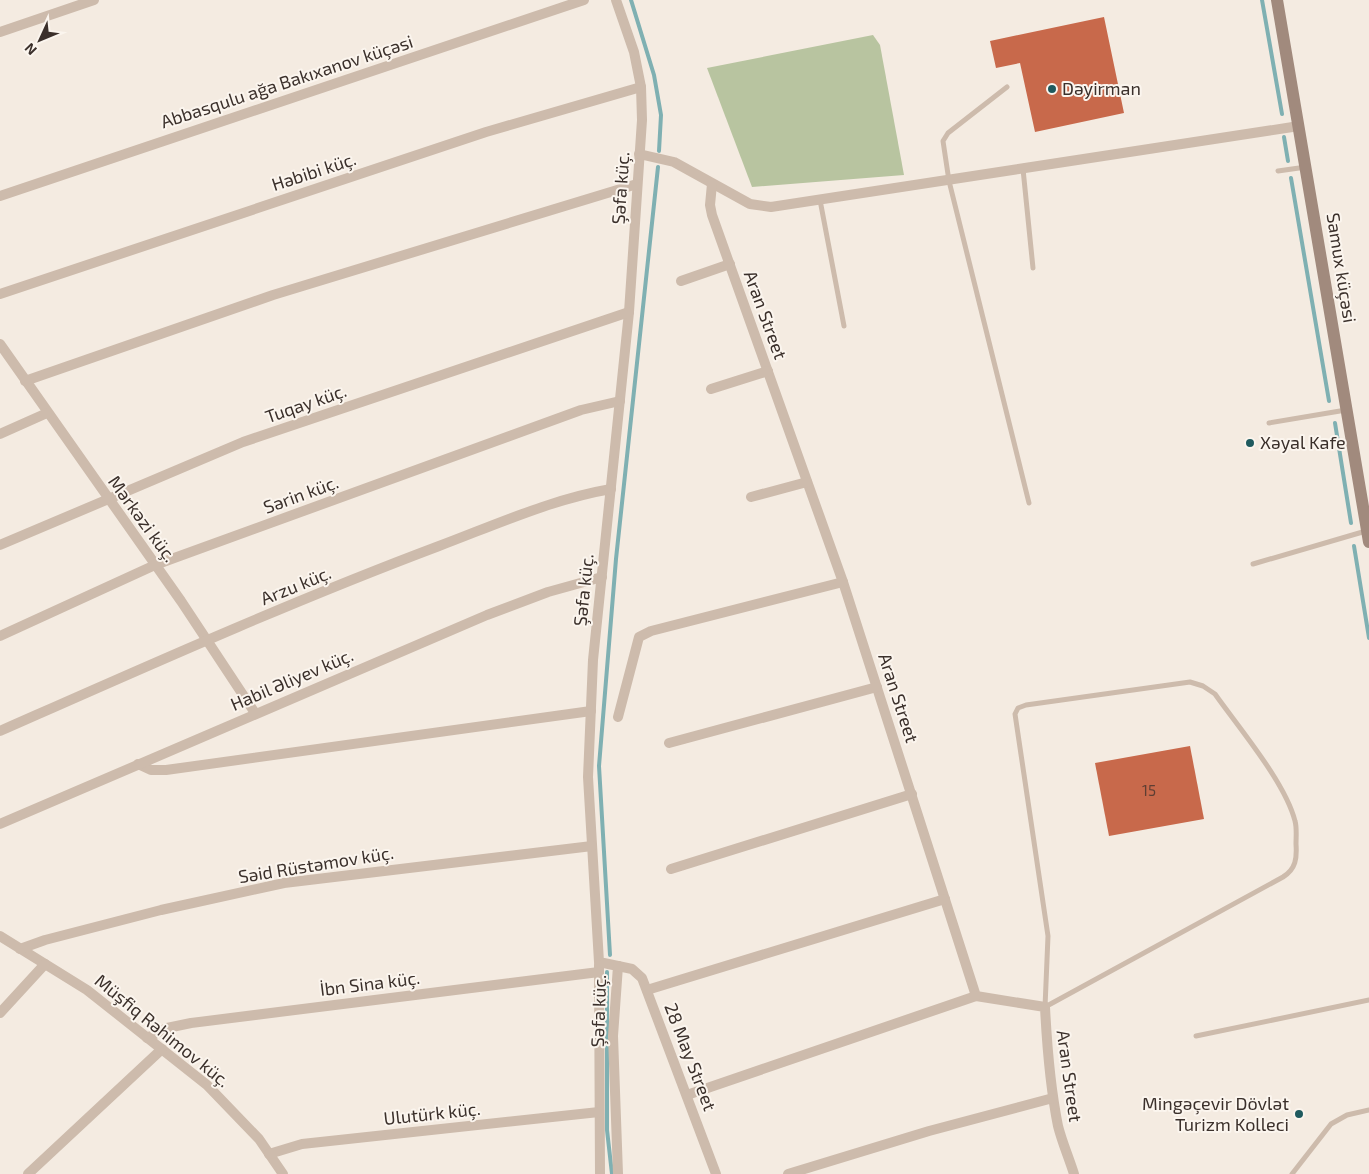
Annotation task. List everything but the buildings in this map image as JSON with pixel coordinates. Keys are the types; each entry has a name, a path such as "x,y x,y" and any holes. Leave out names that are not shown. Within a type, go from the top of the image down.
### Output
{"main road":[{"name":"Samux küçəsi","path":"1277,0 1368,534"}],"street":[{"path":"0,32 94,0"},
{"name":"Abbasqulu ağa Bakıxanov küçəsi","path":"0,196 584,0"},
{"name":"Şəfa küç.","path":"616,0 634,52 641,87 642,120 629,312 593,660 588,777 599,967 618,966 613,1036 618,1174"},
{"name":"Həbibi küç.","path":"0,294 486,132 641,87"},
{"path":"639,154 674,162 750,204 771,207 1299,126"},
{"path":"25,381 273,295 637,184"},
{"name":"Aran Street","path":"712,184 710,205 712,215 843,582 976,996 1045,1007 1048,1065 1053,1098 1059,1128 1074,1174"},
{"path":"681,281 730,264"},
{"name":"Tuqay küç.","path":"0,545 243,442 629,312"},
{"name":"Mərkəzi küç.","path":"0,344 207,640 255,713"},
{"path":"711,389 768,371"},
{"name":"Sərin küç.","path":"0,636 155,565 581,410 620,401"},
{"path":"0,434 47,412"},
{"path":"751,496 807,482"},
{"name":"Arzu küç.","path":"0,730 207,640 400,560 566,499 611,489"},
{"name":"Habil Əliyev küç.","path":"0,824 487,615 548,592 602,577"},
{"path":"618,717 639,637 651,630 843,582"},
{"path":"669,743 877,687"},
{"path":"138,764 151,770 166,770 591,711"},
{"path":"671,869 912,794"},
{"name":"Səid Rüstəmov küç.","path":"20,949 45,940 161,910 284,883 592,846"},
{"path":"647,990 945,899"},
{"name":"Müşfiq Rəhimov küç.","path":"0,936 87,990 207,1085 269,1154 283,1174"},
{"path":"0,1013 44,964"},
{"name":"28 May Street","path":"618,966 638,972 647,990 716,1174"},
{"path":"599,967 600,1174"},
{"name":"İbn Sina küç.","path":"147,1038 166,1028 191,1023 599,967"},
{"path":"687,1095 976,996"},
{"path":"28,1174 162,1049"},
{"path":"788,1174 929,1131 1053,1098"},
{"name":"Ulutürk küç.","path":"269,1154 302,1144 599,1112"}],"lane":[{"path":"1007,87 948,134 943,141 949,181 1029,503"},
{"path":"1278,171 1306,167"},
{"path":"1023,169 1033,268"},
{"path":"820,199 844,326"},
{"path":"1269,423 1347,410"},
{"path":"1253,564 1368,534"},
{"path":"1190,682 1203,686 1215,694 1283,790 1295,822 1297,852 1295,864 1290,872 1283,877 1045,1007 1048,936 1015,714 1018,708 1026,705 1190,682"},
{"path":"1196,1036 1369,1000"},
{"path":"1292,1174 1331,1124 1346,1115 1369,1110"}],"green space":[{"path":"873,35 880,45 904,175 752,187 707,68"}],"waterway":[{"path":"631,0 654,75 661,115 659,151"},
{"path":"1262,0 1282,114"},
{"path":"1284,137 1288,161"},
{"path":"610,955 599,766 616,559 658,167"},
{"path":"1291,178 1329,401"},
{"path":"1335,423 1351,523"},
{"path":"1354,546 1369,638"},
{"path":"607,972 607,1130 612,1174"}],"place":[{"name":"Dəyirman","path":"1052,89"},
{"name":"Xəyal Kafe","path":"1250,443"},
{"name":"Mingəçevir Dövlət Turizm Kolleci","path":"1299,1114"}]}
